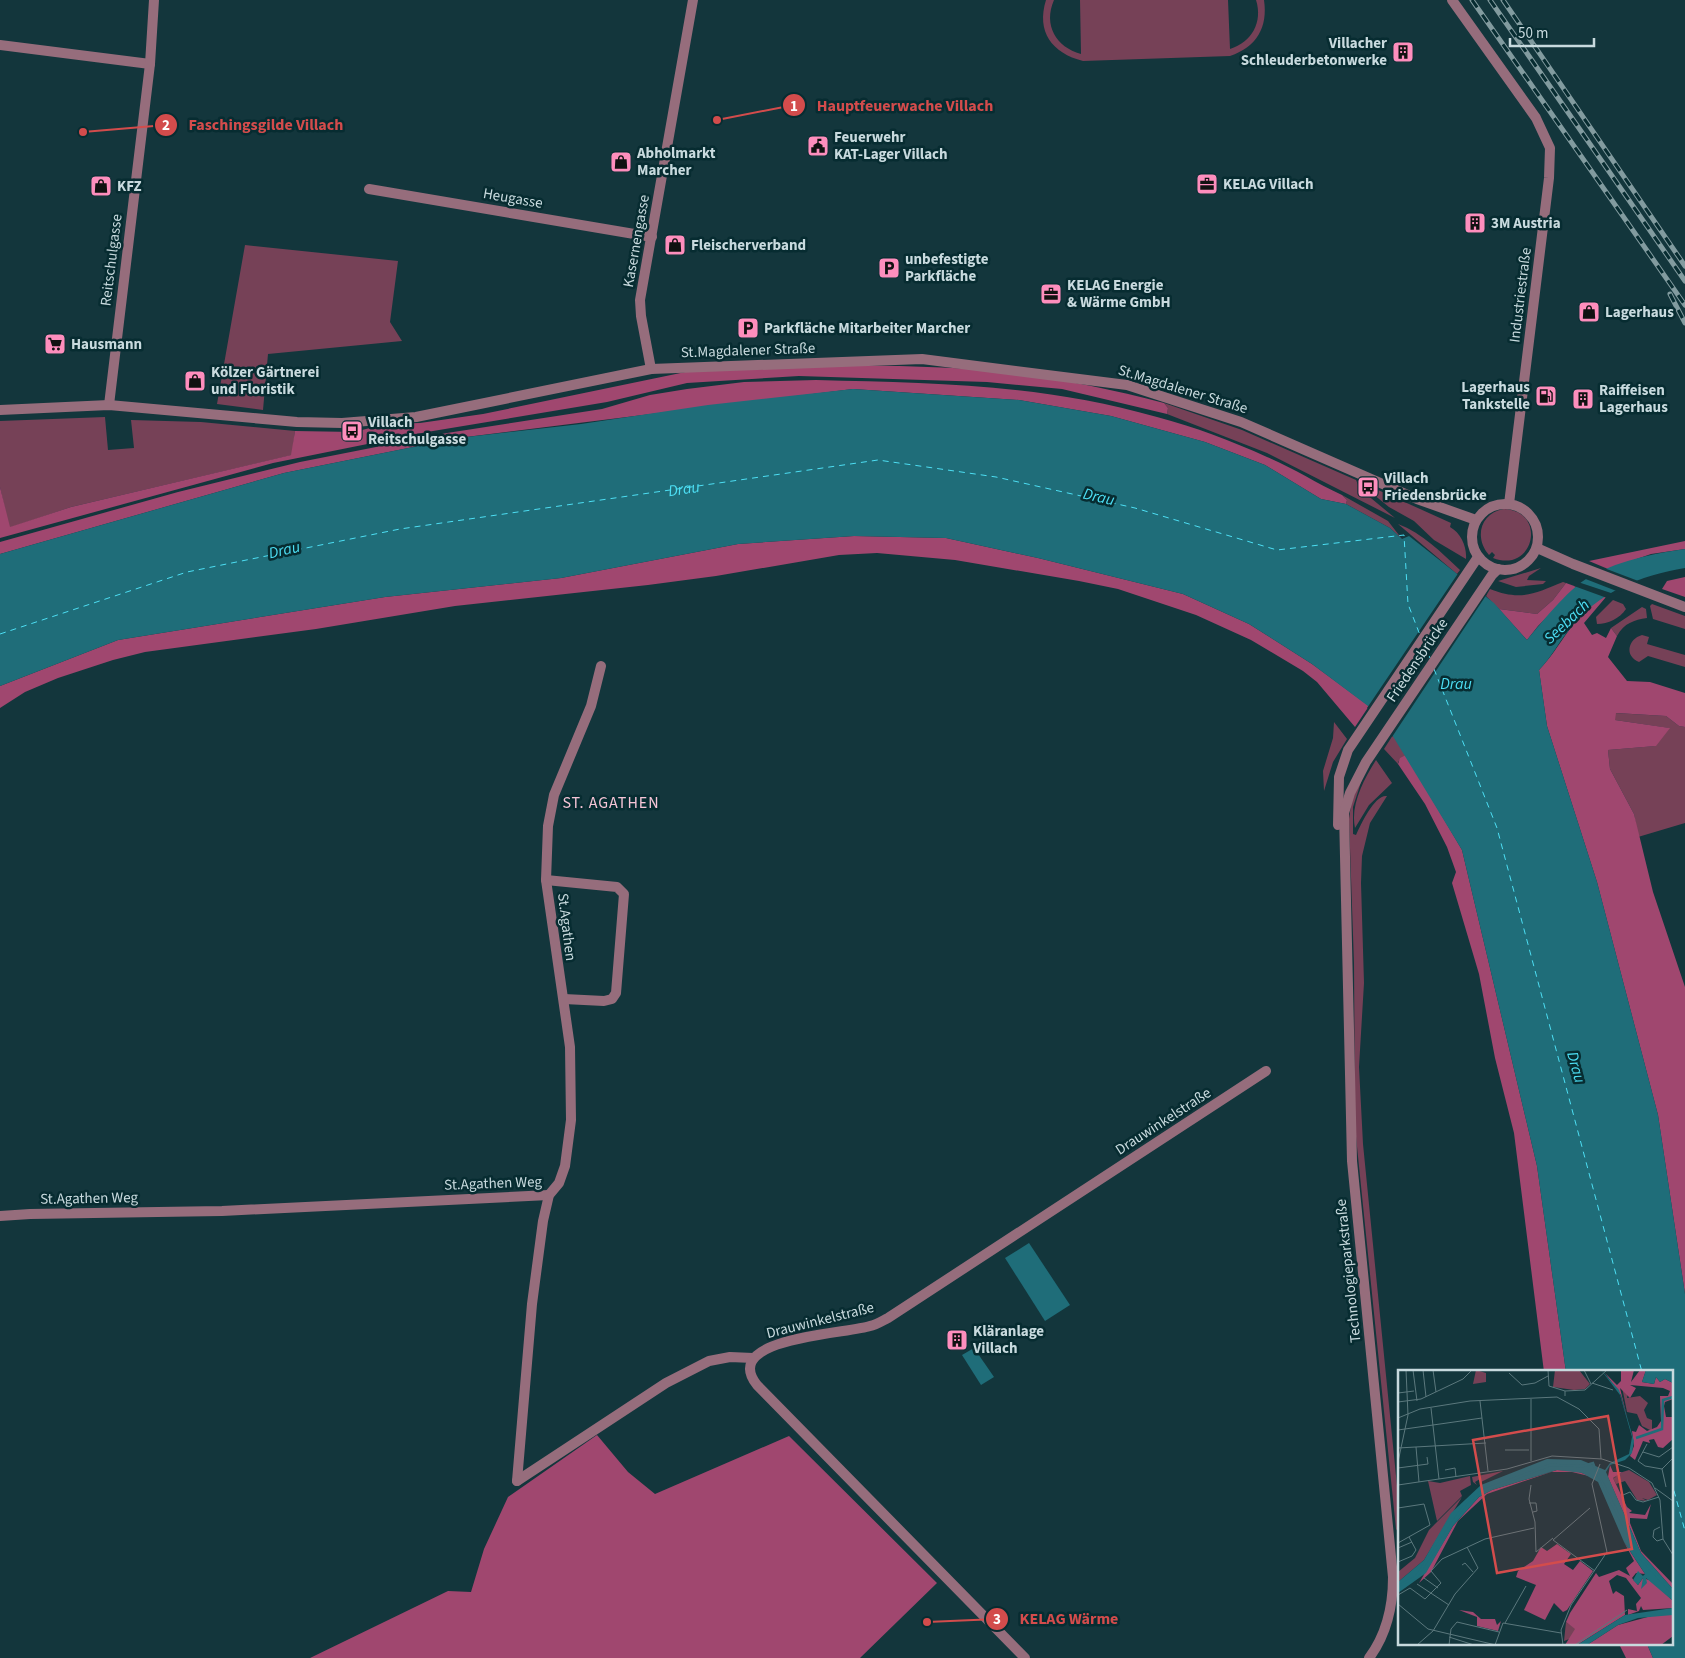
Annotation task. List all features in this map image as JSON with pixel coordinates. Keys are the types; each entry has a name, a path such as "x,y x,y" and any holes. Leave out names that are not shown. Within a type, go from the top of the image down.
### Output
{"street":[{"name":"Reitschulgasse","path":"109,404 150,64 154,0"},
{"name":"Kasernengasse","path":"651,369 640,307 693,0"},
{"name":"Industriestraße","path":"1452,0 1536,118 1550,148 1549,178 1509,504"},
{"path":"0,45 150,64"},
{"name":"Heugasse","path":"369,189 652,236"},
{"name":"St.Magdalener Straße","path":"0,410 109,404 297,422 342,423 416,417 651,369 922,359 1120,384 1241,422 1417,499 1476,520"},
{"path":"1509,504 1527,512 1536,524 1539,536 1537,548 1524,564 1495,572 1476,560 1472,536 1476,520 1486,510 1496,505 1509,504"},
{"path":"1537,548 1652,596 1685,607"},
{"name":"Friedensbrücke","path":"1348,750 1476,560"},
{"name":"Friedensbrücke","path":"1366,762 1495,572"},
{"name":"St.Agathen","path":"549,1195 559,1183 566,1166 570,1120 570,1046 564,998 558,977 546,880 548,826 554,795 591,706 601,666"},
{"name":"Technologieparkstraße","path":"1345,875 1337,822 1337,800 1341,768 1348,750"},
{"name":"Technologieparkstraße","path":"1366,762 1350,793 1344,813 1352,1161 1393,1577 1389,1618 1383,1636 1369,1658"},
{"path":"546,880 616,887 624,894 616,993 612,999 604,1001 564,998"},
{"name":"Drauwinkelstraße","path":"1025,1658 757,1386 751,1379 749,1370 753,1358 766,1348 785,1342 871,1326 888,1318 1266,1071"},
{"name":"St.Agathen Weg","path":"0,1216 222,1211 549,1195 543,1220 532,1304 517,1481 658,1388 700,1365 709,1361 730,1358 753,1358"}],"shaded area":[{"path":"1046,0 1054,0 1050,18 1054,34 1065,46 1081,54 1080,0 1228,0 1230,49 1238,46 1254,30 1258,16 1256,0 1264,0 1265,10 1259,35 1247,47 1230,56 1083,61 1063,53 1049,40 1043,22"},
{"path":"245,245 398,261 390,322 402,341 268,354 263,410 217,404"},
{"path":"837,365 941,367 1024,374 1124,393 1164,403 1168,408 1167,414 1062,389 987,382 799,376 687,383 607,402 427,432 273,463 0,538 0,487 10,527 71,507 291,455 295,431 354,432 386,424 420,423 483,414 695,370"},
{"path":"816,380 903,382 988,387 1072,398 1114,406 1185,425 1240,445 1286,466 1342,495 1347,500 1346,504 1321,499 1265,465 1205,442 1111,416 1019,400 853,389 458,438 284,473 0,554 0,542 178,492 300,462 447,433 602,409 650,395 687,389 744,382"},
{"path":"1164,403 1242,430 1356,480 1360,489 1395,518 1267,453 1167,414 1168,408"},
{"path":"105,417 108,450 134,448 131,420 201,422 295,431 292,455 71,507 9,528 0,487 0,421"},
{"path":"1367,485 1451,523 1450,527 1462,541 1466,559 1434,540 1414,521 1389,507 1365,487"},
{"path":"1342,495 1388,521 1402,539 1390,528 1346,504 1347,500"},
{"path":"1504,509 1518,512 1527,520 1531,530 1526,550 1518,557 1507,561 1493,558 1495,555 1492,552 1489,555 1484,548 1481,534 1482,527 1489,515"},
{"path":"1398,524 1423,538 1439,550 1460,570 1457,574"},
{"path":"854,536 946,538 1038,558 1183,594 1249,624 1312,664 1369,706 1355,727 1317,682 1303,671 1251,640 1196,615 1118,589 955,560 877,553 839,555 716,576 648,585 455,606 316,629 145,652 58,678 25,692 0,708 0,686 118,640 385,597 561,578 738,544"},
{"path":"1685,541 1685,549 1651,554 1608,569 1589,561"},
{"path":"1541,568 1529,576 1527,580 1546,581 1543,584 1516,587 1498,581"},
{"path":"1685,577 1685,597 1662,589 1667,581"},
{"path":"1563,582 1566,583 1553,600 1537,614 1499,609 1486,596 1490,589 1510,595 1519,595 1535,593"},
{"path":"1566,583 1577,587 1538,626 1527,640 1499,609 1537,614 1553,600"},
{"path":"1604,596 1606,597 1584,623 1592,635 1597,633 1606,638 1611,628 1617,636 1608,657 1627,681 1650,682 1685,693 1685,727 1679,726 1666,716 1616,713 1615,720 1670,728 1656,746 1608,750 1610,769 1634,814 1653,892 1685,987 1685,1294 1658,1115 1597,882 1547,726 1539,670 1576,620 1584,611"},
{"path":"1613,600 1623,604 1626,609 1613,620 1597,624 1596,617"},
{"path":"1652,604 1685,616 1685,629 1653,619 1650,606"},
{"path":"1642,607 1646,609 1647,618 1630,623 1617,636 1611,628"},
{"path":"1642,635 1649,637 1647,644 1685,655 1685,667 1648,656 1639,662 1634,659 1630,652 1631,644 1637,637"},
{"path":"1615,713 1666,716 1679,726 1685,727 1685,823 1638,837 1634,814 1610,769 1608,750 1655,746 1669,728 1615,720"},
{"path":"1334,722 1347,739 1333,762 1324,791 1323,771 1333,738"},
{"path":"1393,735 1406,755 1398,764 1384,749"},
{"path":"1406,755 1462,850 1537,1166 1566,1370 1544,1370 1514,1133 1495,1058 1479,974 1452,883 1456,872 1447,847 1425,804 1398,764 1400,758"},
{"path":"1376,760 1392,783 1369,805 1355,828 1354,810 1356,801 1367,775"},
{"path":"1363,776 1353,807 1353,834 1356,835 1373,805 1382,797 1387,796 1370,823 1362,856 1364,983 1359,1067 1363,1144 1398,1496 1398,1532 1396,1529 1355,1127 1354,964 1349,819 1352,798"},
{"path":"597,1435 628,1472 655,1494 789,1436 937,1583 860,1658 310,1658 448,1591 471,1592 484,1549 508,1497"},
{"path":"1620,1646 1648,1646 1653,1658 1626,1658"}],"water":[{"name":"Drau","path":"853,389 1019,400 1111,416 1205,442 1265,465 1321,499 1346,504 1390,528 1402,539 1409,536 1494,603 1527,640 1563,598 1586,579 1609,567 1634,559 1685,549 1685,568 1652,575 1636,581 1606,596 1592,606 1569,630 1539,670 1547,726 1597,882 1658,1115 1685,1294 1685,1658 1653,1658 1648,1646 1672,1646 1672,1370 1566,1370 1537,1166 1462,850 1380,715 1312,664 1249,624 1183,594 1038,558 946,538 854,536 738,544 561,578 385,597 118,640 0,686 0,554 284,473 458,438 581,424 708,405"},
{"path":"1029,1243 1070,1305 1045,1321 1005,1258"},
{"path":"974,1348 994,1377 981,1385 962,1355"}],"pier":[{"path":"1604,568 1641,582 1619,592 1583,578"},
{"path":"1459,572 1487,594 1392,737 1379,717 1367,708"},
{"path":"1579,582 1614,594 1607,598 1574,586"}],"ferry route":[{"path":"0,634 187,572 400,529 878,460 996,477 1135,508 1277,550 1404,535 1408,604 1420,635"},
{"path":"1425,646 1430,658"},
{"path":"1434,669 1497,828 1641,1370"},
{"path":"1672,1484 1685,1531"}],"railway":[{"path":"1472,0 1685,305"},
{"path":"1490,0 1685,281"},
{"path":"1503,0 1685,266"},
{"path":"1670,294 1685,323"}],"place":[{"name":"Villacher Schleuderbetonwerke","path":"1403,52"},
{"name":"Hauptfeuerwache Villach","path":"717,120"},
{"name":"Faschingsgilde Villach","path":"83,132"},
{"name":"Feuerwehr KAT-Lager Villach","path":"818,146"},
{"name":"Abholmarkt Marcher","path":"621,162"},
{"name":"KELAG Villach","path":"1207,184"},
{"name":"KFZ","path":"101,186"},
{"name":"3M Austria","path":"1475,223"},
{"name":"Fleischerverband","path":"675,245"},
{"name":"unbefestigte Parkfläche","path":"889,268"},
{"name":"KELAG Energie & Wärme GmbH","path":"1051,294"},
{"name":"Lagerhaus","path":"1589,312"},
{"name":"Parkfläche Mitarbeiter Marcher","path":"748,328"},
{"name":"Hausmann","path":"55,344"},
{"name":"Kölzer Gärtnerei und Floristik","path":"195,381"},
{"name":"Lagerhaus Tankstelle","path":"1546,396"},
{"name":"Raiffeisen Lagerhaus","path":"1583,399"},
{"name":"Villach Reitschulgasse","path":"352,431"},
{"name":"Villach Friedensbrücke","path":"1368,487"},
{"name":"Kläranlage Villach","path":"957,1340"},
{"name":"KELAG Wärme","path":"927,1622"}],"district":[{"name":"ST. AGATHEN","path":"611,802"}],"water label":[{"name":"Seebach","path":"1566,621"}]}
